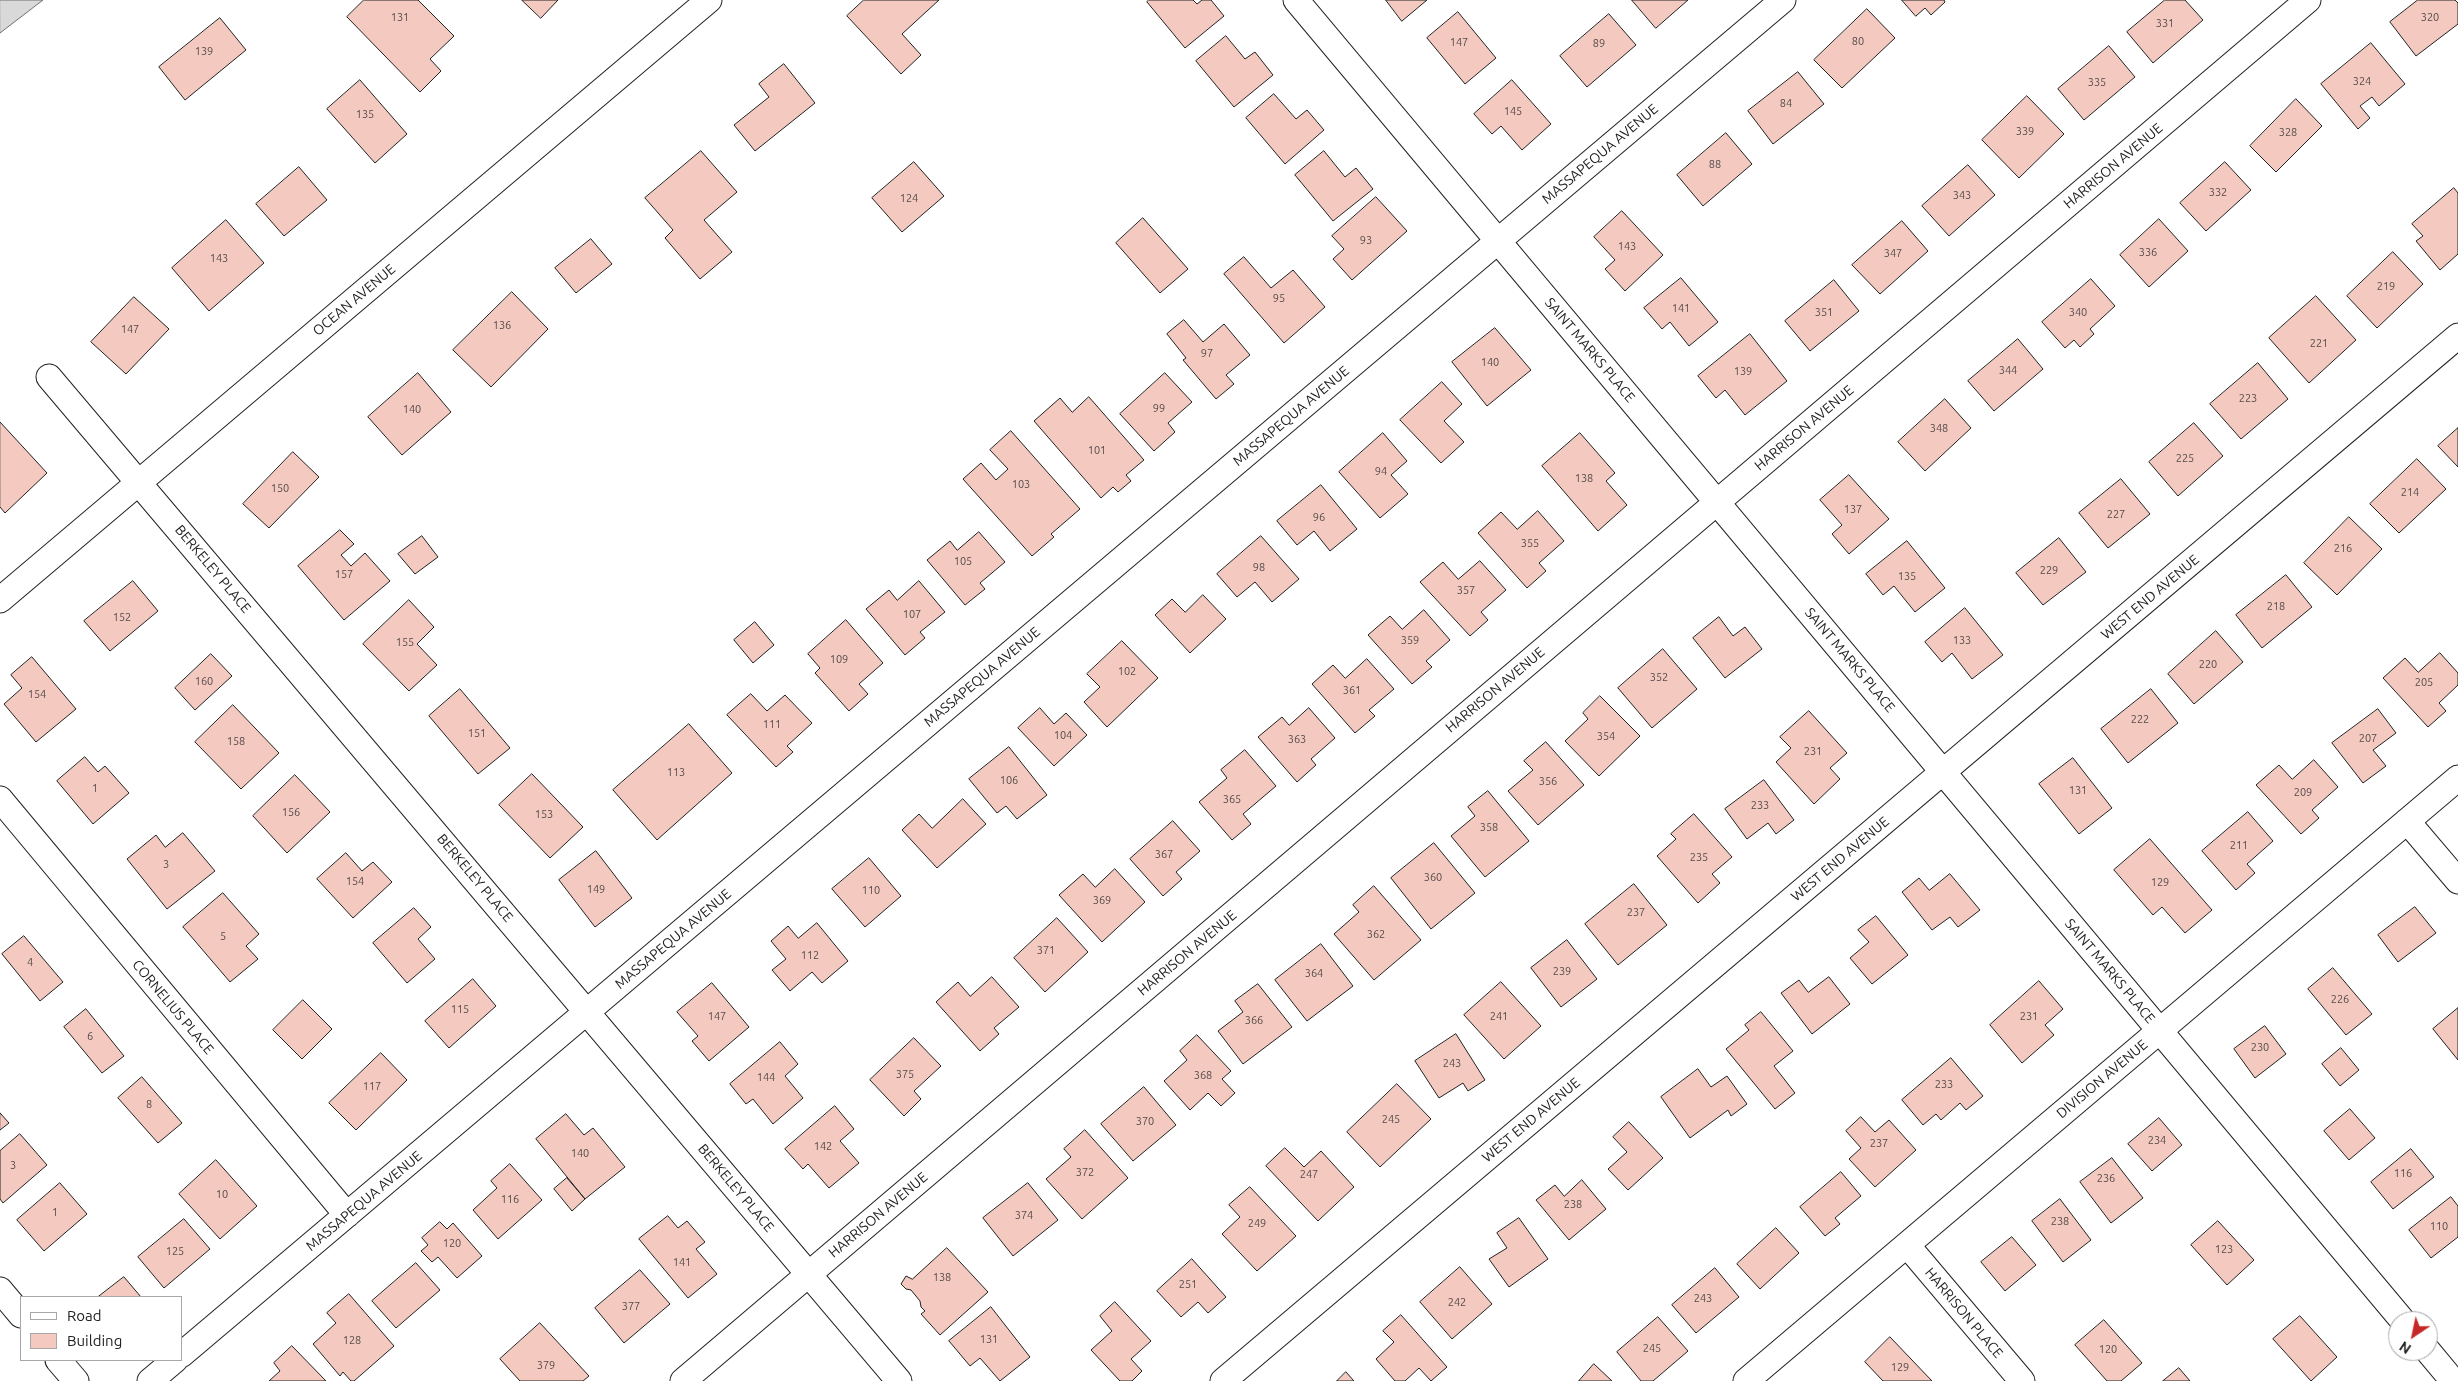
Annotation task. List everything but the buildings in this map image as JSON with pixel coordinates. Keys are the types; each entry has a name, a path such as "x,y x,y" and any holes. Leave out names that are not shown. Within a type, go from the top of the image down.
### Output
{"street":[{"name":"OCEAN AVENUE","path":"0,600 709,0"},
{"name":"SAINT MARKS PLACE","path":"1296,0 2395,1311"},
{"name":"MASSAPEQUA AVENUE","path":"182,1354 1783,0"},
{"name":"HARRISON AVENUE","path":"682,1381 2308,0"},
{"name":"WEST END AVENUE","path":"1223,1381 2458,336"},
{"name":"BERKELEY PLACE","path":"49,377 900,1381"},
{"name":"DIVISION AVENUE","path":"1746,1381 2458,778"},
{"name":"CORNELIUS PLACE","path":"0,799 347,1215"},
{"path":"2407,821 2458,881"},
{"name":"HARRISON PLACE","path":"1907,1245 2022,1381"},
{"path":"0,1290 20,1314"},
{"path":"59,1361 76,1381"},
{"path":"150,1381 174,1361"},
{"path":"2436,1361 2453,1381"}],"shaded area":[{"path":"0,0 43,0 0,33"}]}
